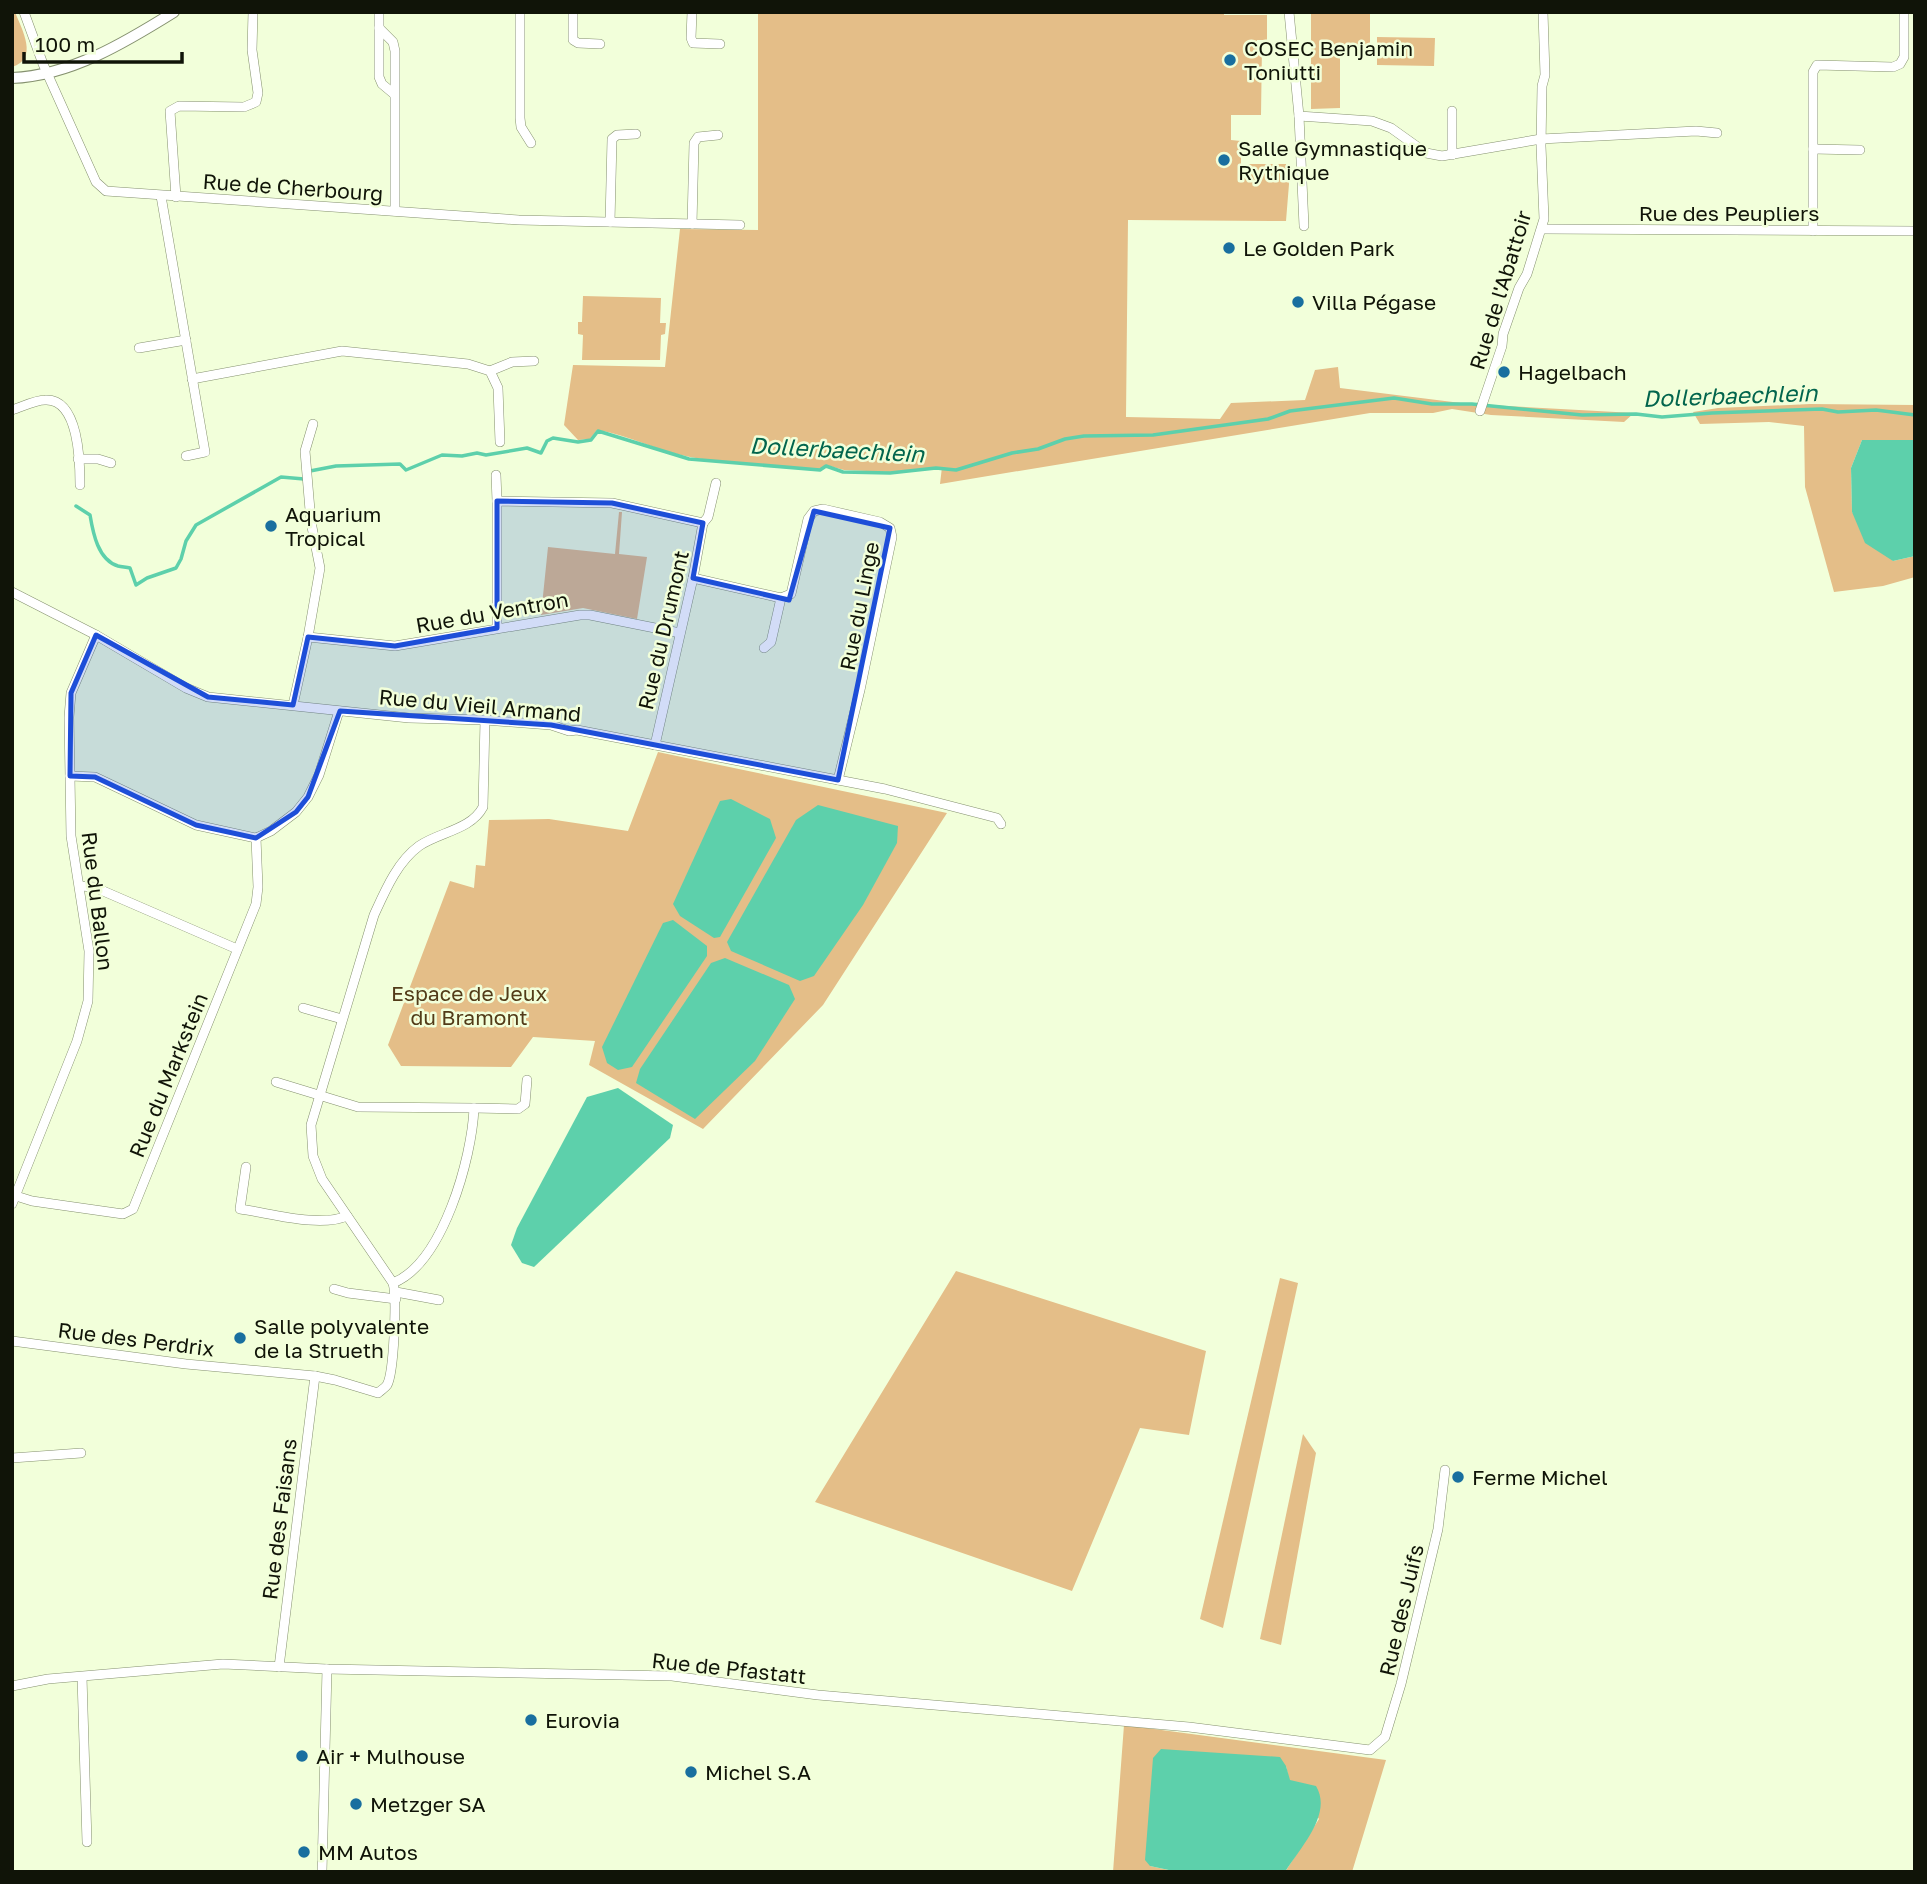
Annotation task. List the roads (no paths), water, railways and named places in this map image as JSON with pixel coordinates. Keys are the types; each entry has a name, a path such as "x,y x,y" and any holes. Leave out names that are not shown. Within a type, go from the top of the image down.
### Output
{"street":[{"path":"24,12 47,73"},
{"path":"12,78 47,73 89,58 174,12"},
{"path":"176,197 170,111 179,106 244,107 256,102 258,93 252,50 253,12"},
{"path":"379,12 379,77 382,84 394,94"},
{"path":"520,12 520,122 531,143"},
{"path":"573,12 573,40 578,43 600,44"},
{"path":"692,12 691,38 694,43 720,44"},
{"path":"1289,12 1299,116 1304,226"},
{"name":"Rue de l'Abattoir","path":"1480,411 1502,346 1503,334 1542,229 1545,192 1542,183 1541,139 1542,86 1545,75 1543,12"},
{"path":"1813,231 1813,72 1817,65 1893,67 1900,64 1904,57 1904,12"},
{"path":"379,27 394,46 395,211"},
{"name":"Rue de Cherbourg","path":"47,73 99,187 111,193 544,221 740,225"},
{"path":"1452,111 1452,155"},
{"path":"1299,116 1372,121 1391,128 1426,153 1442,156 1541,139 1696,131 1717,133"},
{"path":"611,222 612,139 617,135 636,134"},
{"path":"692,224 694,143 698,137 718,135"},
{"path":"1813,149 1860,149"},
{"path":"161,196 205,452 186,456"},
{"name":"Rue des Peupliers","path":"1542,229 1915,231"},
{"path":"139,348 186,340"},
{"path":"192,379 342,351 468,364 490,371 512,362 534,361"},
{"path":"490,371 498,388 500,442"},
{"path":"12,410 44,400 62,406 73,421 80,485"},
{"path":"293,705 320,568 311,522 305,452 313,424"},
{"path":"79,458 111,463"},
{"path":"496,475 496,628"},
{"name":"Rue du Drumont","path":"655,745 703,523 708,517 716,483"},
{"path":"497,502 612,503 703,523"},
{"name":"Rue du Linge","path":"764,648 771,642 781,598 791,594 808,519 814,512 823,509 880,522 890,528 892,537 838,780"},
{"path":"693,578 781,598"},
{"name":"Rue du Vieil Armand","path":"12,592 96,635 186,688 208,697 408,718 551,725 556,729 577,730 885,789 981,812 998,818 1001,824"},
{"name":"Rue du Ventron","path":"308,636 395,646 590,615 680,633"},
{"name":"Rue du Ballon","path":"14,1200 77,1041 88,1001 89,951 71,836 69,716 71,693 96,635"},
{"path":"70,776 95,777 196,825 256,838 271,831 296,812 308,797 319,775 339,711"},
{"path":"395,1291 322,1179 313,1156 311,1125 374,915 394,875 418,847 478,817 483,807 485,720"},
{"name":"Rue du Markstein","path":"14,1200 123,1213 132,1209 256,904 256,838"},
{"path":"80,886 94,887 237,949"},
{"path":"303,1008 342,1019"},
{"path":"276,1082 358,1107 518,1109 525,1104 527,1080"},
{"path":"395,1291 427,1253 442,1228 461,1184 474,1124 474,1108"},
{"path":"246,1167 240,1209 315,1220 335,1221 347,1216"},
{"path":"334,1289 348,1293 395,1291 439,1300"},
{"name":"Rue des Perdrix","path":"12,1341 186,1364 315,1376 378,1393 388,1384 393,1352 395,1291"},
{"name":"Rue des Faisans","path":"279,1667 315,1376"},
{"path":"12,1458 81,1453"},
{"name":"Rue des Juifs","path":"1370,1750 1385,1737 1401,1684 1438,1529 1445,1470"},
{"name":"Rue de Pfastatt","path":"12,1686 48,1679 223,1664 327,1669 672,1676 902,1704 1189,1727 1370,1750"},
{"path":"322,1872 327,1669"},
{"path":"82,1677 87,1843"}],"waterway":[{"name":"Dollerbaechlein","path":"76,506 90,515 101,552 111,563 130,568 136,585 147,578 176,568 186,541 196,525 281,477 304,479 310,471 336,466 400,464 406,470 442,455 486,455 527,448 541,453 547,441 553,438 578,442 591,440 598,431 689,459 820,470 826,466 843,472 890,473 936,468 956,470 1084,436 1153,435 1268,419 1290,411 1394,398 1432,404 1472,404 1582,415 1636,414 1662,417 1822,409 1838,412 1876,410 1915,415"}],"place":[{"name":"COSEC Benjamin Toniutti","path":"1230,60"},
{"name":"Salle Gymnastique Rythique","path":"1224,160"},
{"name":"Le Golden Park","path":"1229,248"},
{"name":"Villa Pégase","path":"1298,302"},
{"name":"Hagelbach","path":"1504,372"},
{"name":"Aquarium Tropical","path":"271,526"},
{"name":"Salle polyvalente de la Strueth","path":"240,1338"},
{"name":"Ferme Michel","path":"1458,1477"},
{"name":"Eurovia","path":"531,1720"},
{"name":"Air + Mulhouse","path":"302,1756"},
{"name":"Michel S.A","path":"691,1772"},
{"name":"Metzger SA","path":"356,1804"},
{"name":"MM Autos","path":"304,1852"}],"park label":[{"name":"Espace de Jeux du Bramont","path":"469,1005"}]}
